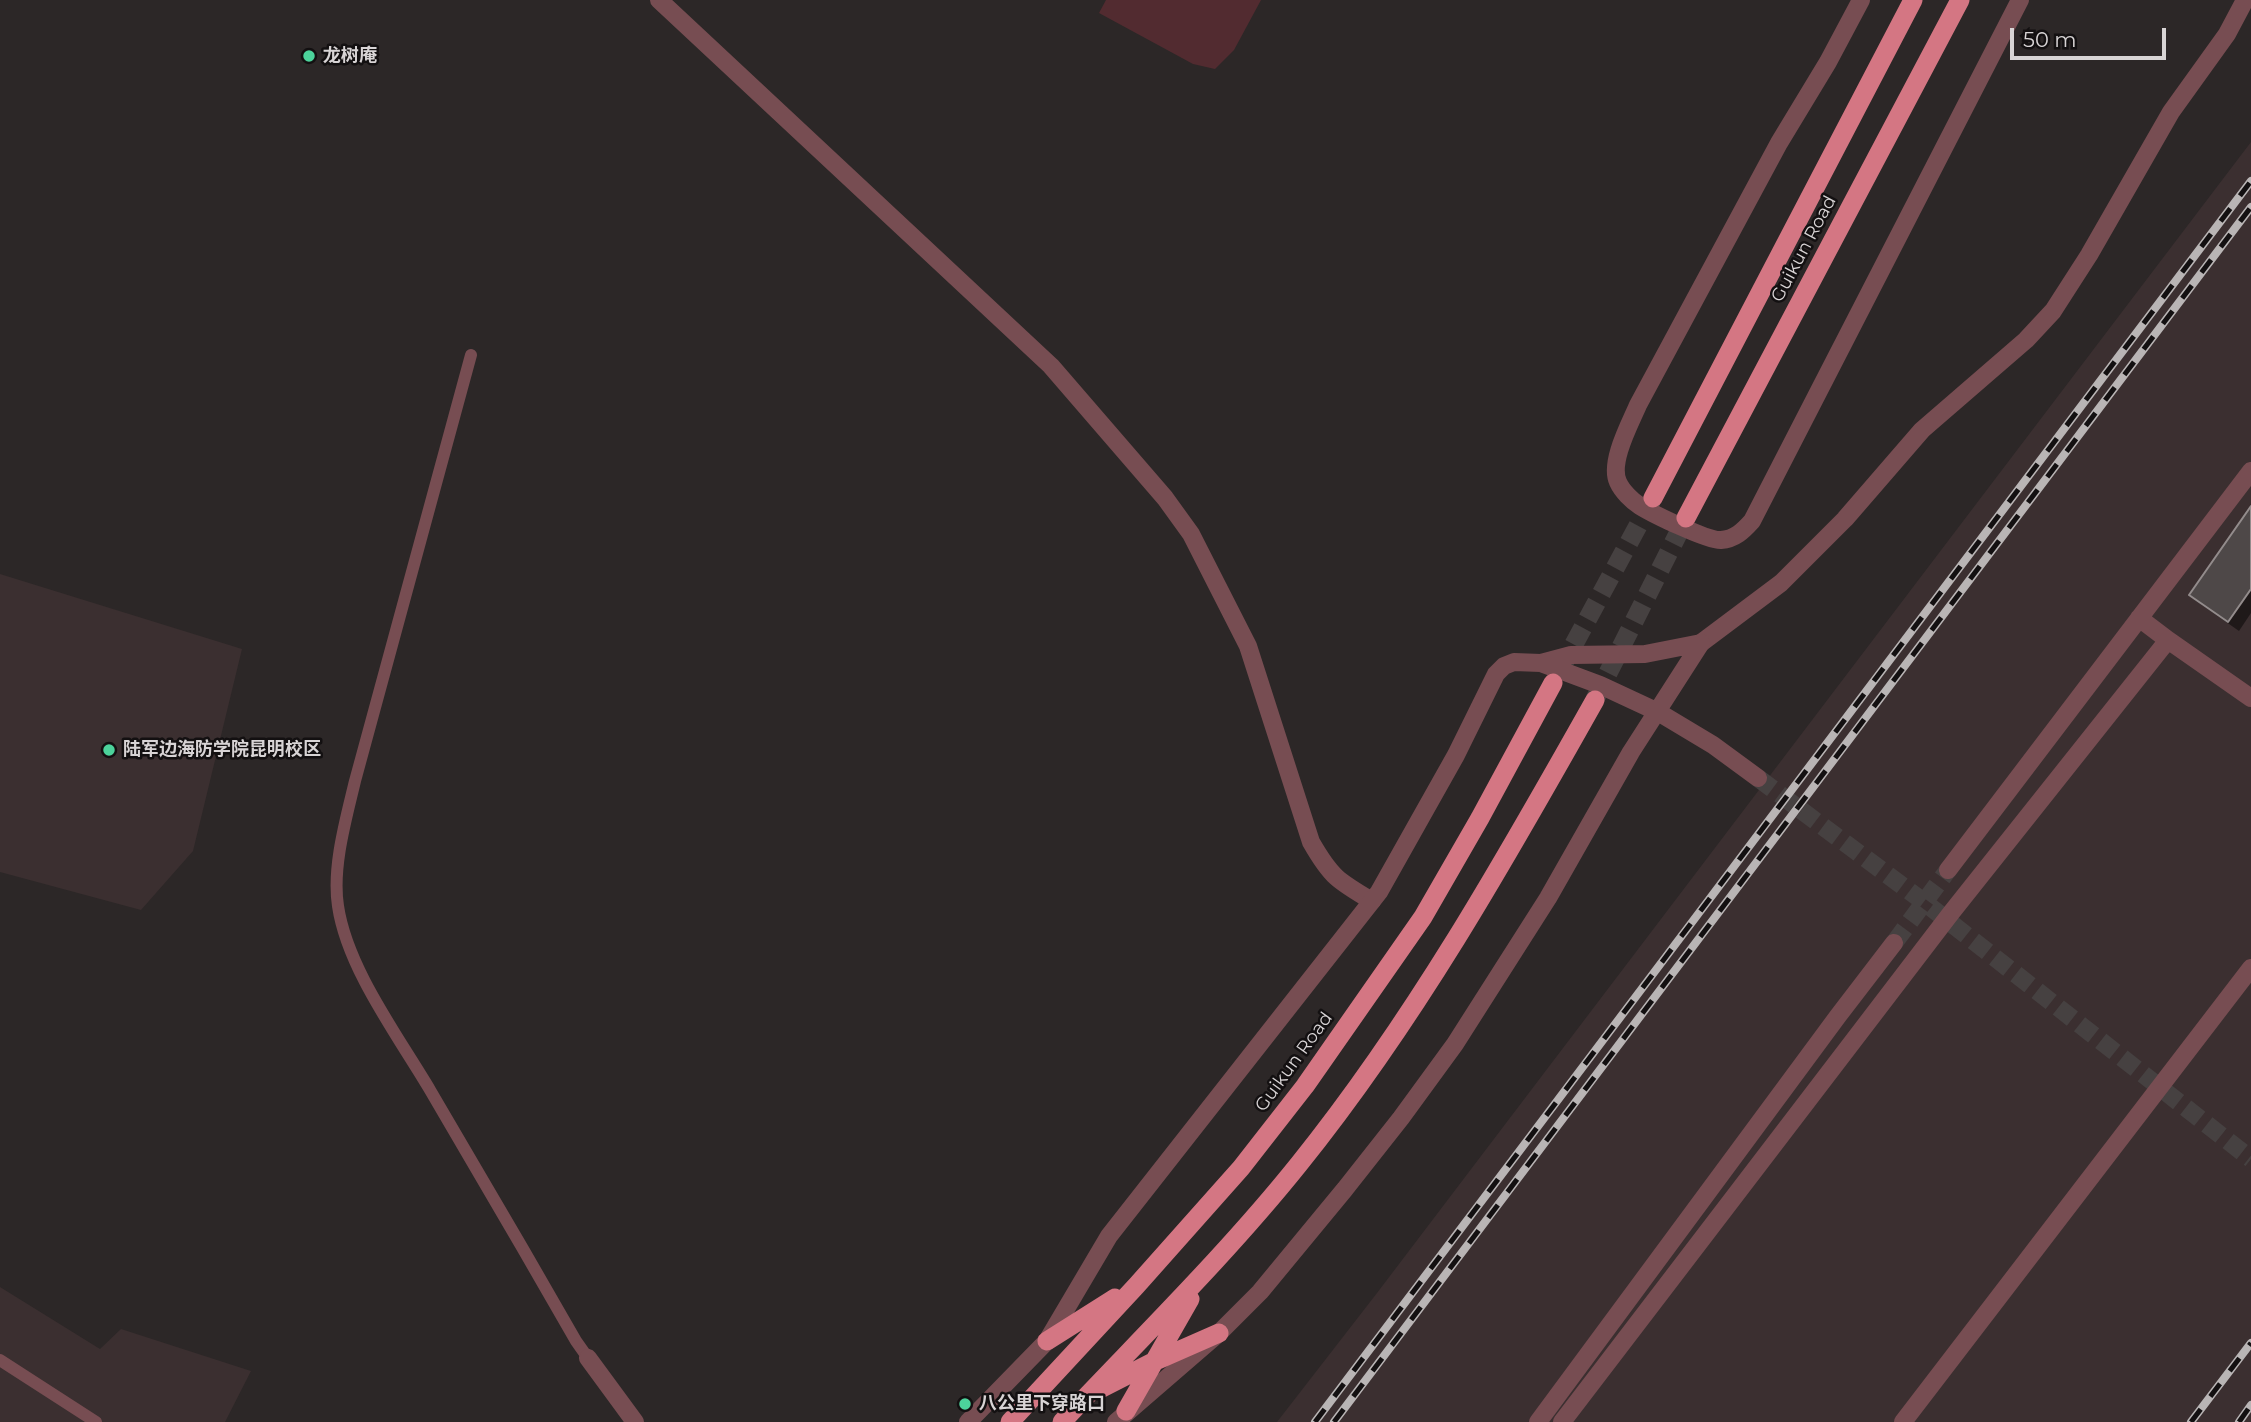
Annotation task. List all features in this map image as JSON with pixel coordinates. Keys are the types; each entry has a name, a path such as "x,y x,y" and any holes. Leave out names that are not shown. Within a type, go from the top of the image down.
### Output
{"highway":[{"name":"Guikun Road","path":"1653,498 1913,0"},
{"name":"Guikun Road","path":"1686,518 1960,0"},
{"name":"Guikun Road","path":"1010,1422 1241,1168 1305,1086 1423,917 1553,683"},
{"path":"1062,1422 1208,1268 1299,1165 1402,1022 1458,937 1595,700"},
{"path":"1121,1417 1208,1268"},
{"path":"1047,1341 1137,1285"},
{"path":"1086,1396 1219,1333"}],"street":[{"path":"659,0 1051,366 1165,498 1191,534 1248,646 1311,842 1326,868 1340,882 1372,901"},
{"path":"1861,0 1828,62 1779,143 1638,405 1623,438 1616,463 1617,482 1628,496 1639,506 1702,536 1719,540 1739,535 1752,521 2020,0"},
{"path":"1121,1417 1219,1333 1260,1292 1345,1189 1455,1044 1548,898 1631,752 1701,643 1781,583 1845,519 1922,430 2026,340 2053,311 2089,255 2171,112 2227,34 2245,0"},
{"path":"1948,870 2251,471"},
{"path":"2139,618 2251,698"},
{"path":"1562,1422 1951,913 2168,640"},
{"path":"968,1422 1047,1341 1109,1236 1379,892 1456,755 1496,674 1504,666 1514,662 1541,663 1571,655 1646,654 1701,643"},
{"path":"1541,663 1600,685 1658,712 1713,745 1758,778"},
{"path":"1538,1422 1894,943"},
{"path":"1903,1422 2251,968"},
{"path":"588,1358 635,1422"}],"lane":[{"path":"471,355 355,781 339,850 337,904 348,945 369,988 588,1358"},
{"path":"0,1360 96,1422"}],"shaded area":[{"path":"1106,0 1261,0 1234,50 1215,69 1193,64 1099,13"},
{"path":"2251,142 2251,1422 1277,1422 1377,1293"},
{"name":"陆军边海防学院昆明校区","path":"0,574 242,649 193,851 141,910 0,872"},
{"path":"0,1287 100,1349 121,1329 251,1371 225,1422 0,1422"}],"building":[{"path":"2251,506 2251,589 2228,622 2189,595"}],"tunnel":[{"path":"1560,670 1653,498"},
{"path":"1595,699 1686,518"},
{"path":"1758,778 1924,902 2251,1159"},
{"path":"1894,943 1948,870"}],"railway":[{"path":"1315,1422 2251,181"},
{"path":"1334,1422 2251,207"},
{"path":"2191,1422 2251,1343"},
{"path":"2239,1422 2251,1405"}],"place":[{"name":"龙树庵","path":"309,56"},
{"name":"陆军边海防学院昆明校区","path":"109,750"},
{"name":"八公里下穿路口","path":"965,1404"}]}
